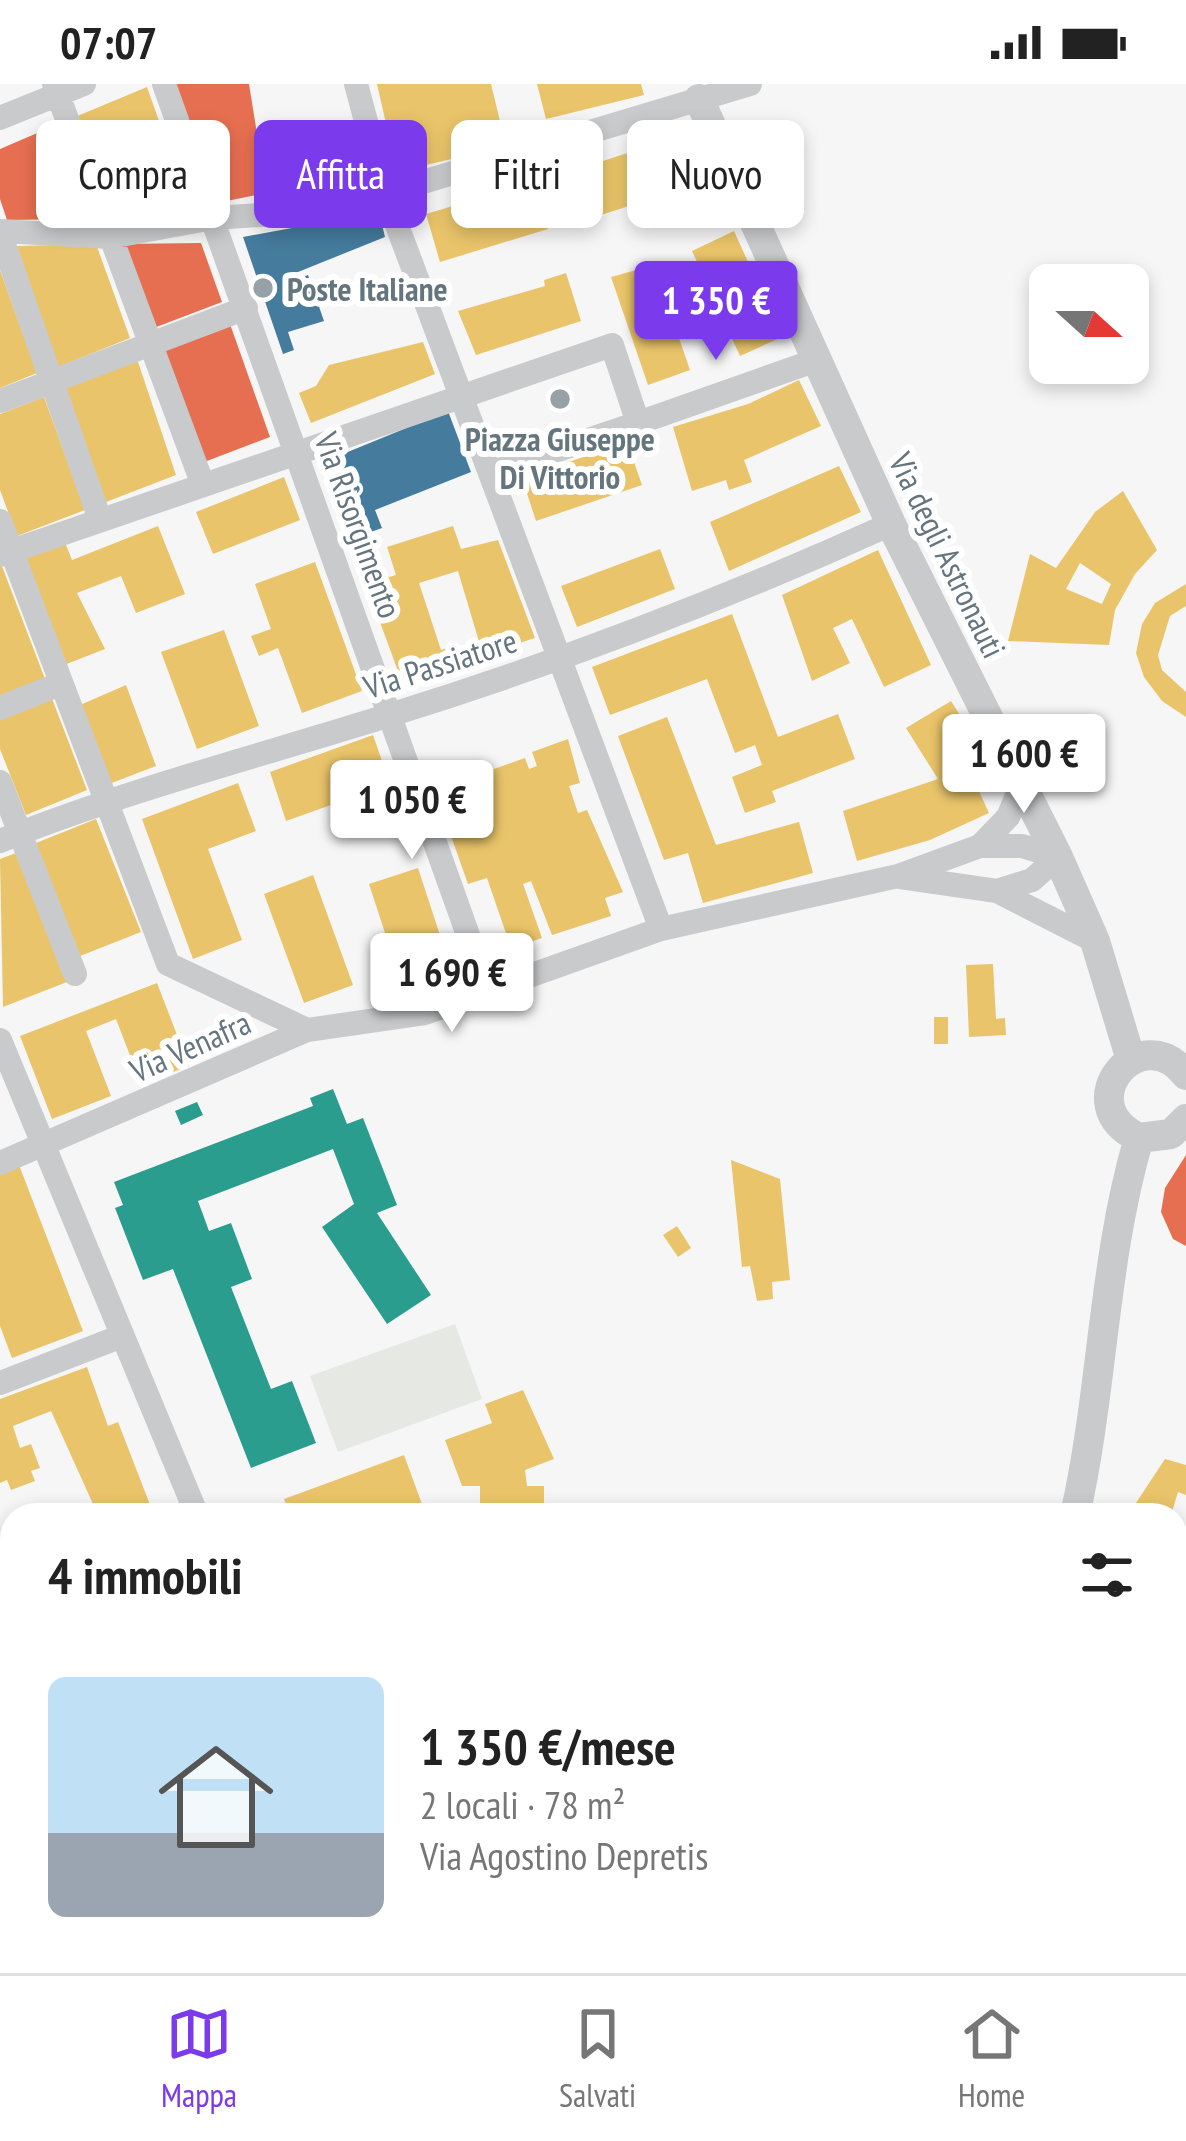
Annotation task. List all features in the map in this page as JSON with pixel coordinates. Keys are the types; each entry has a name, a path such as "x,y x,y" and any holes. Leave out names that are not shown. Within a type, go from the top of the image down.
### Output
{"street":[{"path":"0,118 56,89 85,84"},
{"name":"Via Risorgimento","path":"164,84 177,120"},
{"path":"356,84 366,120"},
{"path":"427,182 696,92 750,84"},
{"path":"56,89 203,485"},
{"name":"Via degli Astronauti","path":"696,92 891,524 1058,857 1095,941 1131,1060"},
{"path":"99,517 0,232 110,237 159,228"},
{"name":"Via Risorgimento","path":"217,228 488,991"},
{"path":"398,228 661,929"},
{"path":"0,401 246,308"},
{"path":"5,553 612,345 638,423"},
{"path":"490,473 814,361"},
{"path":"0,521 5,553 168,964 308,1030"},
{"name":"Via Passiatore","path":"10,837 103,802 559,658 745,590 891,524"},
{"path":"0,708 59,684"},
{"path":"0,782 10,837 75,974"},
{"path":"980,846 1008,817 1022,784"},
{"name":"Via Venafra","path":"0,1162 308,1030 425,1013 661,929 898,876 980,846 1022,846 1058,857"},
{"path":"998,891 1032,880 1058,857"},
{"name":"Via Venafra","path":"898,876 998,891 1095,941"},
{"path":"0,1040 192,1503"},
{"path":"1181,1129 1139,1138 1116,1122 1110,1109 1112,1081 1131,1060 1154,1055 1185,1073"},
{"path":"1078,1503 1094,1434 1125,1185 1139,1138"},
{"path":"1,1381 122,1336"}],"shaded area":[{"path":"455,1324 482,1399 338,1452 310,1376"}],"building: Abitazioni":[{"path":"377,84 491,84 500,120 451,120 451,159 427,165 427,120 385,120"},
{"path":"537,84 641,84 644,95 546,119"},
{"path":"147,87 159,120 76,120"},
{"path":"627,153 627,207 603,214 603,161"},
{"path":"451,207 451,228 548,229 440,262 427,214"},
{"path":"734,231 782,337 740,356 692,251"},
{"path":"96,244 130,338 58,367 17,246"},
{"path":"654,265 690,370 648,385 611,277"},
{"path":"0,270 37,373 0,388"},
{"path":"566,273 581,321 476,355 458,311 545,286 544,280"},
{"path":"423,342 435,374 311,423 299,393 316,386 329,365"},
{"path":"137,359 176,475 106,502 66,388"},
{"path":"799,380 821,426 744,460 752,482 729,490 726,480 692,491 673,427 748,404"},
{"path":"44,397 85,510 17,536 0,490 0,414"},
{"path":"627,442 642,485 536,521 522,478"},
{"path":"839,466 861,512 729,571 710,522"},
{"path":"284,477 300,520 213,554 196,512"},
{"path":"1123,491 1157,550 1135,574 1115,610 1109,645 1008,641 1030,554 1056,568 1095,512","holes":["1080,563 1111,584 1102,604 1066,589"]},
{"path":"158,526 185,594 136,613 121,576 77,593 105,649 64,665 22,556 64,540 72,560"},
{"path":"453,526 461,549 498,540 535,638 483,655 458,571 419,583 441,650 447,648 452,662 402,682 366,584 396,575 387,547"},
{"path":"660,549 675,589 577,627 561,586"},
{"path":"878,550 931,665 884,687 852,619 833,628 850,663 812,681 782,595"},
{"path":"0,561 45,679 0,697"},
{"path":"315,562 362,691 302,713 278,648 259,656 251,636 271,629 255,584"},
{"path":"1186,584 1186,606 1170,616 1158,655 1162,670 1186,692 1186,717 1162,701 1144,677 1136,653 1142,624 1155,603"},
{"path":"732,614 778,737 838,714 855,759 772,791 776,802 745,813 732,777 762,765 755,745 735,753 707,679 610,715 592,667"},
{"path":"224,630 259,726 197,749 161,652"},
{"path":"126,685 156,766 109,784 80,705"},
{"path":"51,696 87,790 26,815 0,749 0,716"},
{"path":"951,701 986,757 968,767 989,813 930,840 857,861 843,811 938,779 906,728"},
{"path":"667,717 716,845 799,822 813,873 703,903 688,853 664,860 618,736"},
{"path":"373,735 390,784 286,821 270,772"},
{"path":"568,739 580,783 569,786 578,813 587,810 623,892 605,898 611,916 552,935 531,881 523,884 542,938 511,948 487,878 468,884 439,802 483,783 480,774 525,758 529,769 537,766 532,752"},
{"path":"238,783 256,831 208,849 242,940 193,959 142,819"},
{"path":"96,819 141,932 80,956 36,843"},
{"path":"16,853 67,982 3,1007 0,859"},
{"path":"418,868 454,978 405,994 369,884"},
{"path":"313,875 353,985 304,1003 264,894"},
{"path":"993,964 996,1019 1005,1018 1006,1035 969,1037 966,965"},
{"path":"157,983 189,1066 141,1084 116,1019 86,1031 111,1096 52,1119 20,1036"},
{"path":"934,1017 948,1017 948,1044 934,1044"},
{"path":"731,1160 780,1179 790,1280 772,1282 773,1299 757,1301 750,1266 742,1267"},
{"path":"19,1165 83,1331 12,1358 0,1326 0,1172"},
{"path":"677,1226 691,1248 678,1257 663,1235"},
{"path":"87,1367 108,1426 118,1422 149,1503 93,1503 51,1411 13,1426 20,1448 31,1444 40,1468 31,1471 35,1481 11,1490 7,1480 0,1483 0,1399"},
{"path":"523,1390 554,1459 525,1470 527,1486 544,1486 544,1503 480,1503 480,1486 462,1486 445,1440 492,1423 485,1404"},
{"path":"404,1455 422,1503 286,1503 284,1499"},
{"path":"1165,1459 1186,1465 1186,1495 1178,1492 1175,1503 1136,1503"}],"building: Negozi":[{"path":"175,84 249,84 255,120 254,195 230,200 230,120 188,120"},
{"path":"36,134 36,220 7,220 0,199 0,149"},
{"path":"201,243 222,302 151,329 121,244"},
{"path":"230,324 270,437 199,464 159,351"},
{"path":"1186,1155 1186,1246 1173,1239 1161,1212 1165,1188"}],"building: Scuole":[{"path":"333,1089 347,1124 363,1118 397,1205 377,1213 431,1295 387,1324 322,1227 354,1204 333,1149 198,1201 209,1231 231,1223 252,1279 231,1287 271,1389 292,1381 316,1443 251,1468 173,1269 143,1280 115,1208 123,1205 114,1182 313,1106 310,1098"},
{"path":"197,1102 203,1115 181,1125 175,1111"}],"building: Pubblico":[{"path":"292,228 383,228 385,237 288,276 290,282 308,275 324,321 288,332 294,350 283,354 243,237"},
{"path":"448,411 471,472 375,510 382,528 351,539 326,474 333,458"}],"place":[{"name":"Poste Italiane","path":"263,288"},
{"name":"Piazza Giuseppe Di Vittorio","path":"560,399"}]}
